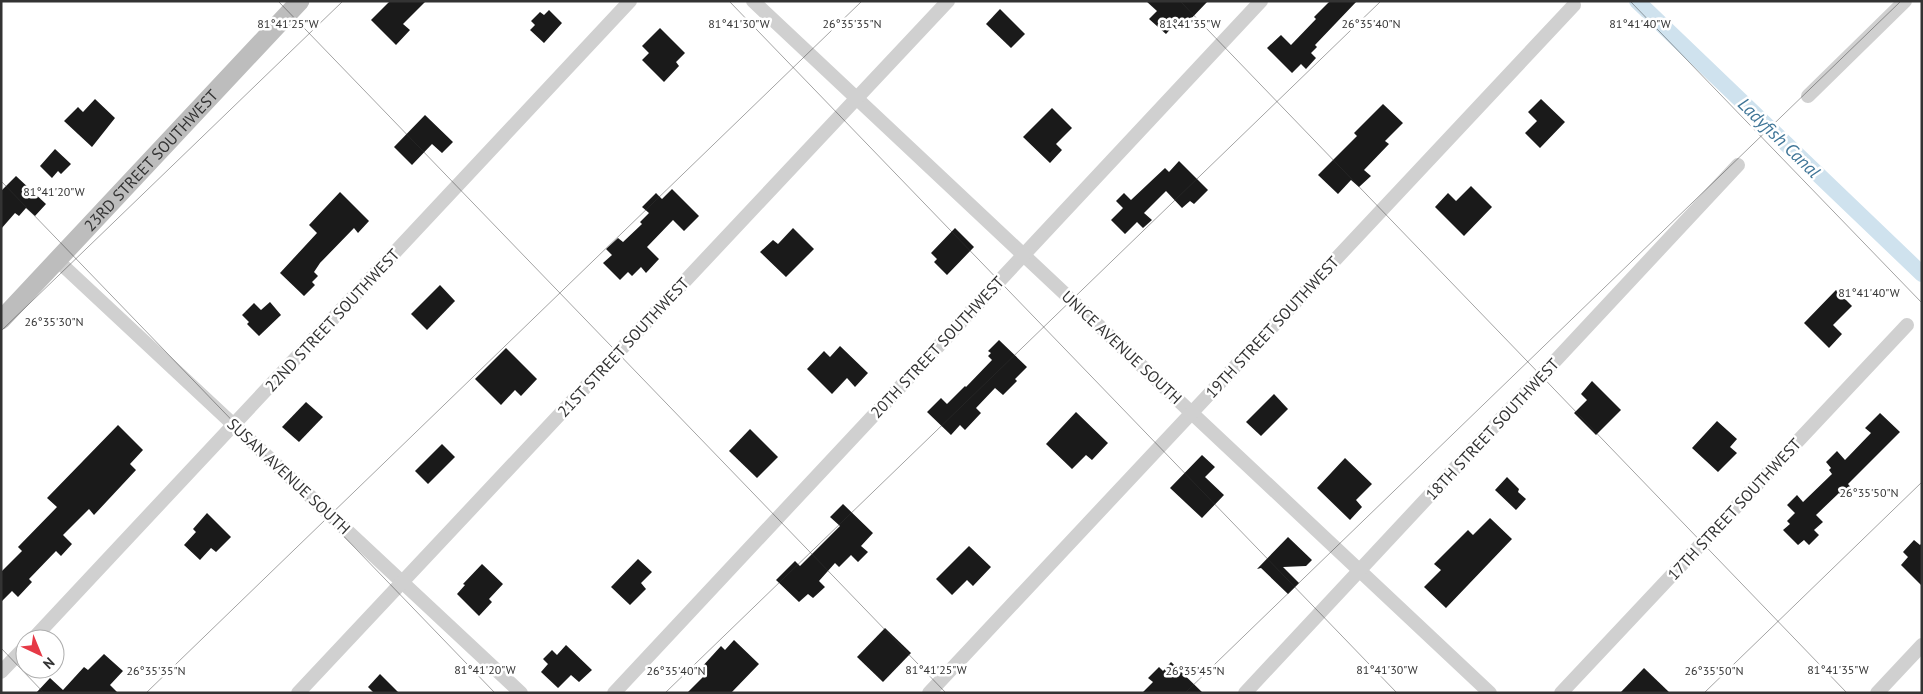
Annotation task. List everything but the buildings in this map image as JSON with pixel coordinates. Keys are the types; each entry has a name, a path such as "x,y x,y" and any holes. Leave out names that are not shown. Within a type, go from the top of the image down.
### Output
{"street":[{"name":"23RD STREET SOUTHWEST","path":"1,320 300,1"},
{"name":"22ND STREET SOUTHWEST","path":"41,629 630,1"},
{"name":"UNICE AVENUE SOUTH","path":"753,1 1490,693"},
{"name":"21ST STREET SOUTHWEST","path":"298,693 948,1"},
{"name":"20TH STREET SOUTHWEST","path":"614,693 1261,1"},
{"path":"1808,96 1905,1"},
{"name":"19TH STREET SOUTHWEST","path":"929,693 1574,5"},
{"name":"18TH STREET SOUTHWEST","path":"1245,693 1738,165"},
{"name":"SUSAN AVENUE SOUTH","path":"57,260 521,693"},
{"name":"17TH STREET SOUTHWEST","path":"1561,693 1907,324"},
{"path":"1877,693 1922,645"},
{"path":"1,672 15,657"}],"waterway":[{"name":"Ladyfish Canal","path":"1637,1 1922,274"}]}
